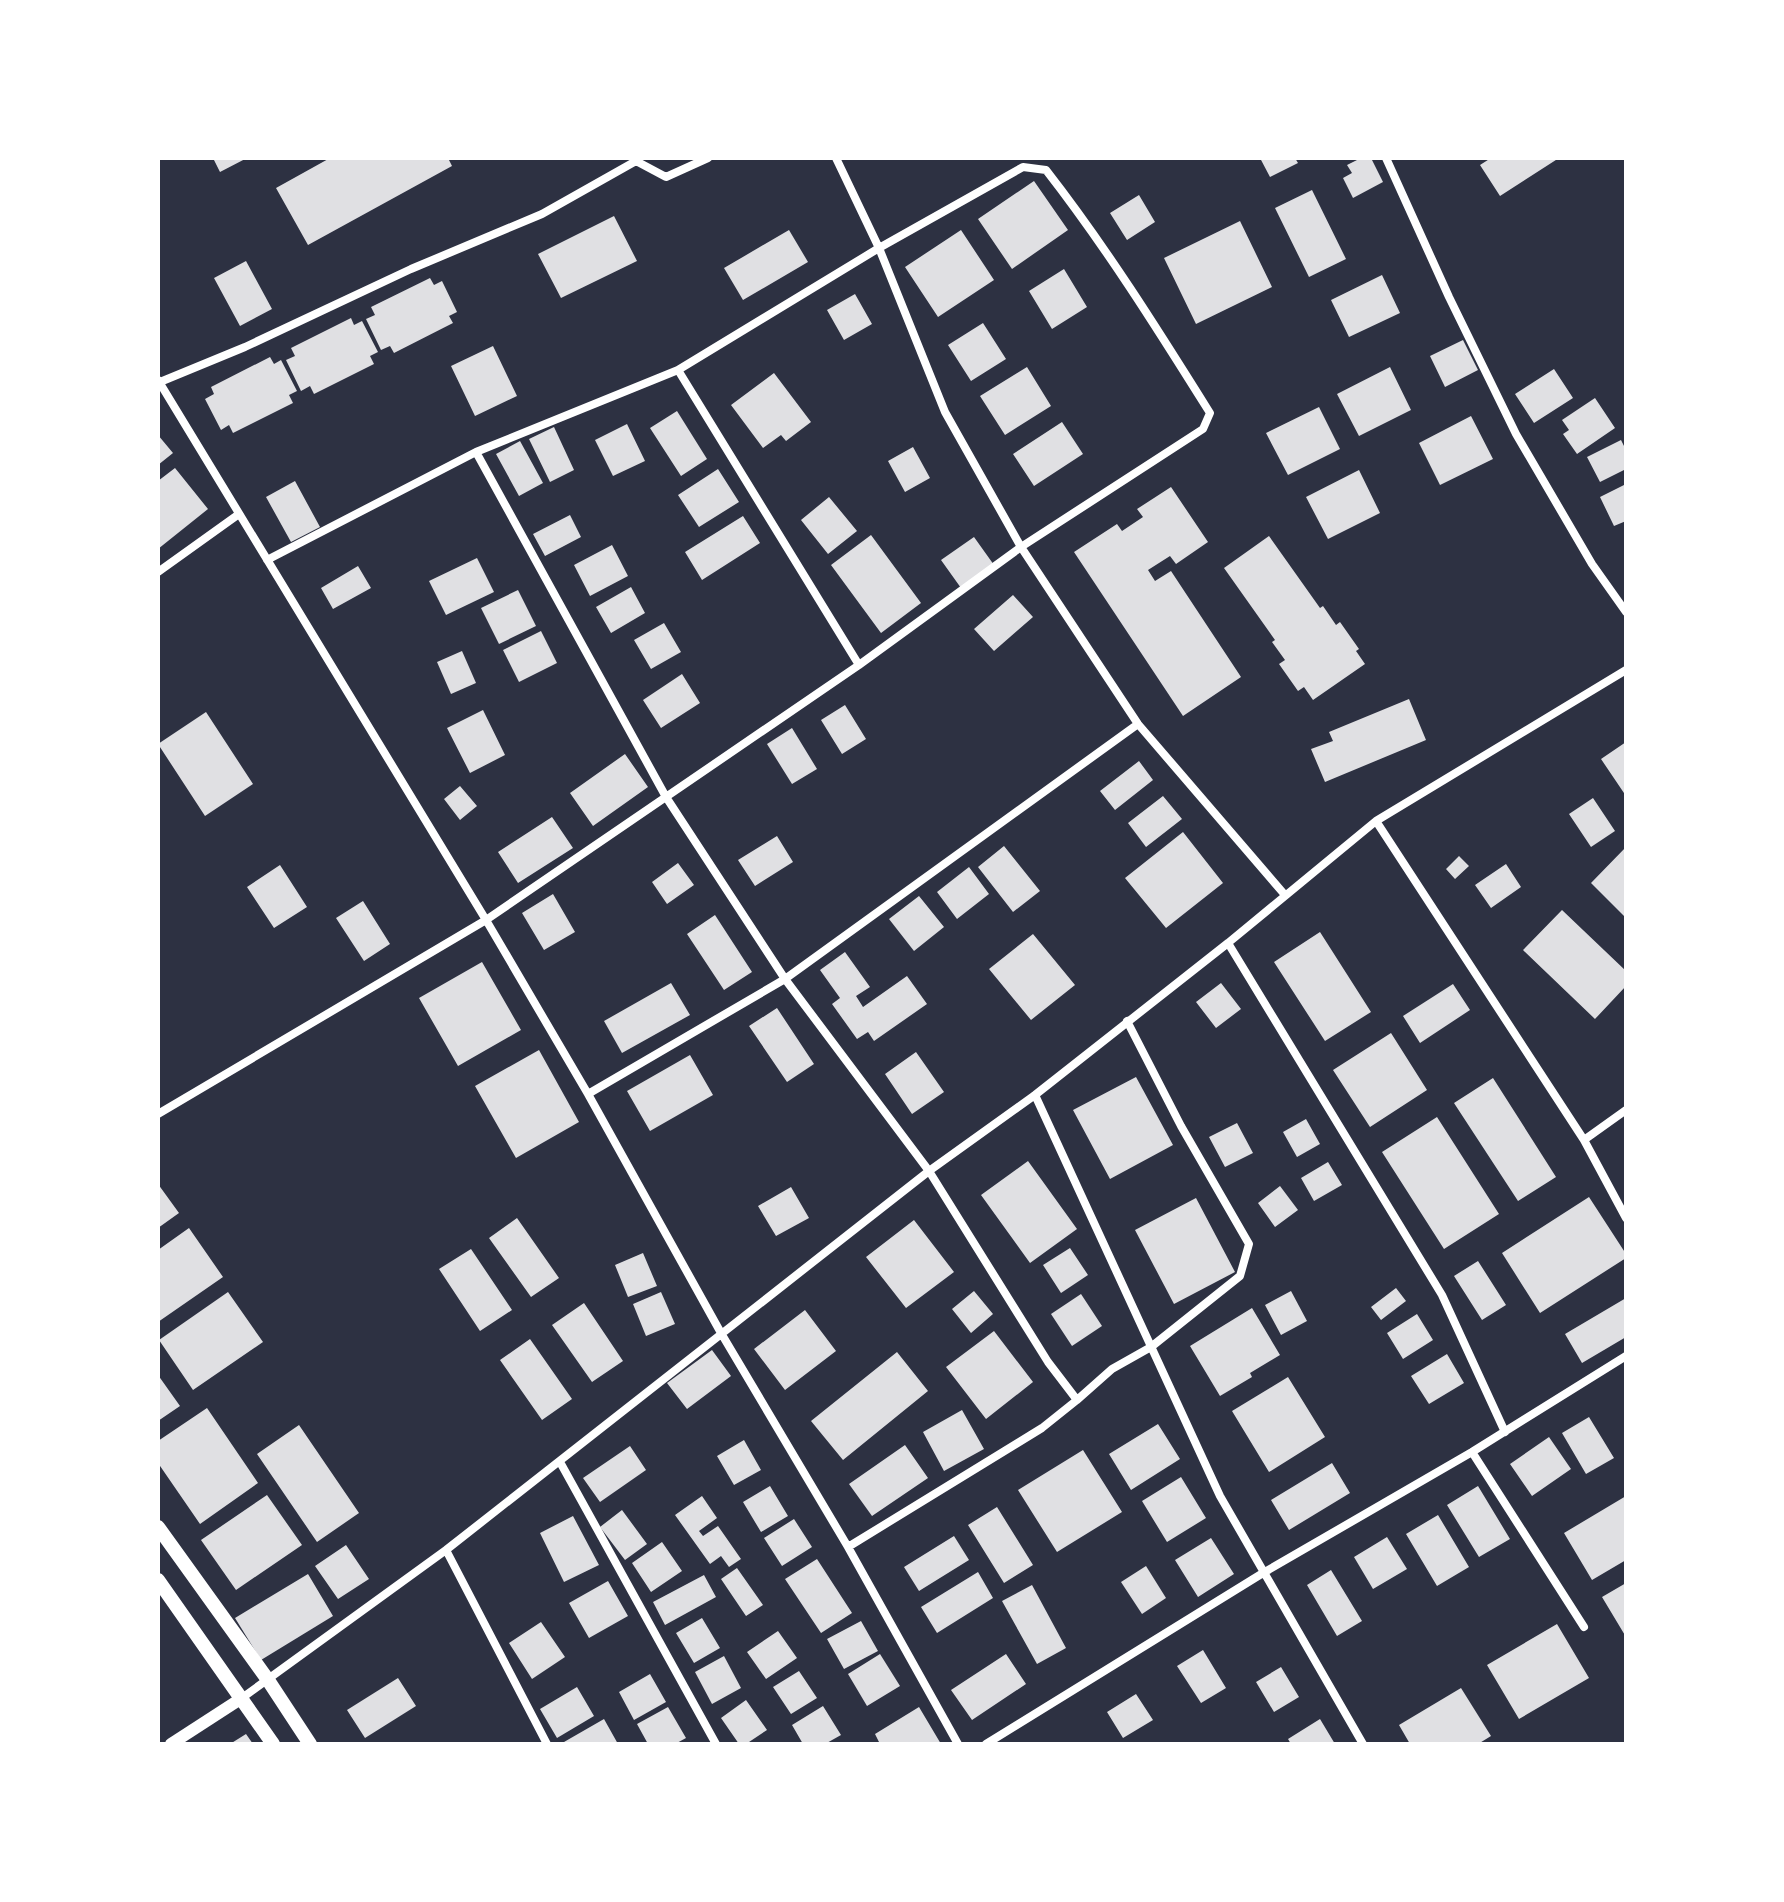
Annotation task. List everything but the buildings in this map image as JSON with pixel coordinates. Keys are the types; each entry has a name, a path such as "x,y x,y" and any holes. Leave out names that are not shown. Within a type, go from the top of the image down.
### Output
{"main road":[{"path":"158,1527 310,1744"},
{"path":"158,1580 273,1744"}],"street":[{"path":"708,158 666,177 636,161 542,214 411,269 245,347 159,381 486,920 588,1094 721,1333 848,1547 958,1744"},
{"path":"836,158 879,248 945,412 1021,547 1138,724 1285,895"},
{"path":"1386,158 1516,434 1592,564 1626,612"},
{"path":"158,1114 486,920 859,665 1021,547 1203,429 1210,413 1147,311 1086,221 1046,170 1023,167 879,248 678,370 476,452 267,560"},
{"path":"678,370 859,665"},
{"path":"476,452 666,797 785,979 929,1171 1048,1362 1077,1400"},
{"path":"158,572 239,514"},
{"path":"171,1744 268,1680 446,1550 929,1171 1035,1095 1228,943 1376,821 1626,670"},
{"path":"588,1094 785,979 1138,724"},
{"path":"1376,821 1584,1140 1626,1218"},
{"path":"1228,943 1442,1295 1505,1432"},
{"path":"848,1547 1042,1428 1112,1369 1151,1347 1240,1276 1249,1244 1181,1126 1127,1021"},
{"path":"1035,1095 1220,1496 1363,1744"},
{"path":"1584,1140 1626,1110"},
{"path":"986,1744 1263,1573 1472,1452 1626,1356"},
{"path":"1472,1452 1584,1627"},
{"path":"560,1462 716,1744"},
{"path":"446,1550 547,1744"}]}
